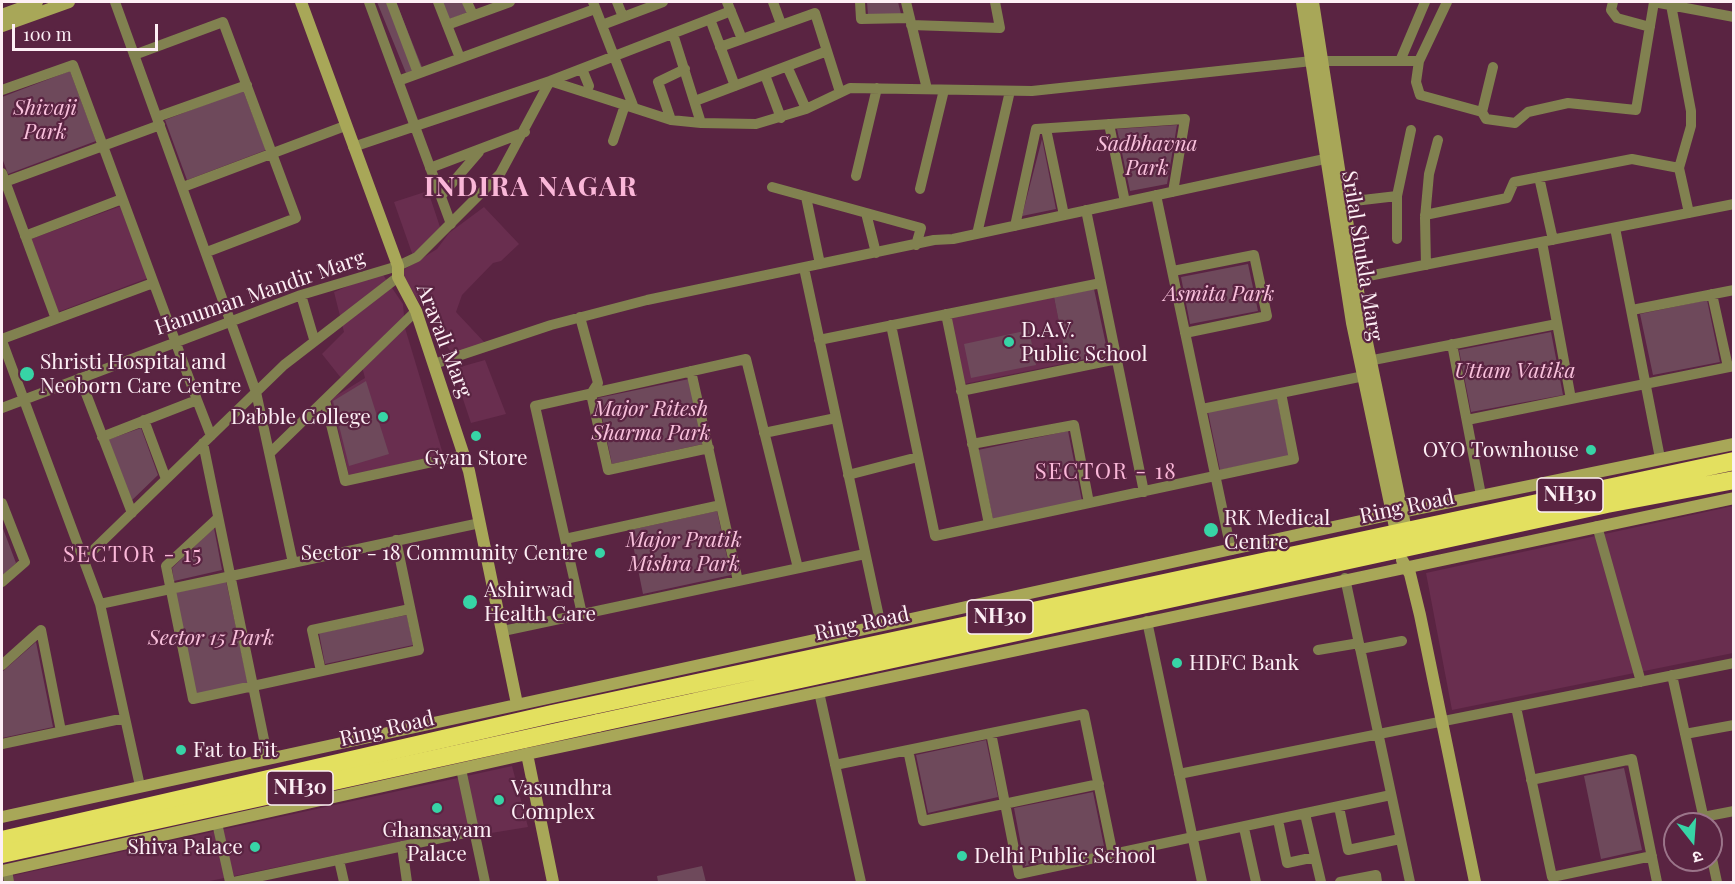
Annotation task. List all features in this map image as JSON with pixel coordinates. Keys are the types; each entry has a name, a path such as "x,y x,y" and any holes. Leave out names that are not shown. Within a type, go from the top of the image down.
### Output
{"highway":[{"name":"Ring Road","path":"5,869 598,723 1404,543 1734,461"},
{"name":"Ring Road","path":"2,842 594,705 1404,543 1734,480"}],"street":[{"path":"2,15 37,2"},
{"path":"2,26 69,2"},
{"path":"114,2 207,252 256,392 294,562"},
{"name":"Aravali Marg","path":"301,2 398,272 416,311 464,455 517,704"},
{"path":"369,2 451,224"},
{"path":"391,2 418,74"},
{"path":"438,2 460,58"},
{"path":"467,2 473,15"},
{"path":"447,25 506,2"},
{"path":"618,2 623,17"},
{"path":"773,2 781,24"},
{"path":"860,2 861,18 999,28 995,2"},
{"path":"906,2 927,89"},
{"name":"Srilal Shukla Marg","path":"1302,2 1317,61"},
{"name":"Srilal Shukla Marg","path":"1313,2 1317,61 1350,280 1474,882"},
{"path":"1447,2 1419,61 1416,82 1420,95 1482,112"},
{"path":"1613,2 1611,10 1617,18 1650,27"},
{"path":"1493,67 1482,112 1486,119 1515,123 1528,112 1552,109 1568,103 1636,110 1654,2 1734,17"},
{"path":"602,25 657,3"},
{"path":"398,81 594,5 614,57 629,106 613,141"},
{"path":"1400,61 1422,5"},
{"path":"1671,5 1691,111 1691,126 1679,168 1689,213"},
{"path":"353,147 550,81 614,57 710,19 729,6 742,39"},
{"path":"720,47 815,13 840,92"},
{"path":"710,19 735,86"},
{"path":"134,55 223,22 247,85 296,218 207,252"},
{"path":"673,33 701,123"},
{"path":"695,101 827,51"},
{"path":"550,81 671,120 756,124 806,109 850,88 1032,91 1317,61 1419,61"},
{"path":"2,90 73,65 197,400 207,440 218,518 268,759"},
{"path":"787,66 806,109"},
{"path":"582,69 589,86"},
{"path":"671,120 658,82 685,69"},
{"path":"765,75 781,118"},
{"path":"85,558 256,392 314,339 417,257 500,174 525,132 550,81"},
{"path":"56,319 3,180 103,146 247,85"},
{"path":"856,176 877,88"},
{"path":"920,189 944,90"},
{"path":"977,234 1010,91"},
{"path":"1015,226 1036,129 1185,119 1173,192"},
{"path":"1109,124 1125,202"},
{"path":"183,187 345,126"},
{"path":"1046,129 1064,215"},
{"path":"1397,239 1397,196 1411,130"},
{"path":"430,168 525,132"},
{"path":"1426,265 1425,215 1430,174 1438,140"},
{"path":"441,196 481,150"},
{"path":"434,364 580,317 647,300 977,234 1332,158"},
{"path":"1425,215 1507,198 1514,182 1632,159 1679,168"},
{"path":"1539,177 1557,324 1571,399"},
{"path":"772,187 921,228 916,245"},
{"path":"1156,195 1231,550"},
{"path":"806,196 820,264"},
{"path":"1339,203 1397,196"},
{"path":"25,236 122,199"},
{"path":"1350,280 1734,204"},
{"path":"1086,210 1144,492"},
{"path":"866,213 876,253"},
{"path":"1615,228 1660,458"},
{"path":"1173,271 1254,255 1267,316 1185,333"},
{"path":"804,268 881,626"},
{"name":"Hanuman Mandir Marg","path":"2,408 301,295 398,272"},
{"path":"140,786 100,604 85,558 2,340 153,283"},
{"path":"819,340 1101,283"},
{"path":"1632,310 1734,290"},
{"path":"1467,420 1731,367 1712,294"},
{"path":"301,295 314,339"},
{"path":"270,453 416,311"},
{"path":"946,314 989,525"},
{"path":"580,317 598,383 591,394 608,470 709,448"},
{"path":"1365,361 1557,324"},
{"path":"891,325 935,536 1294,459 1281,393"},
{"path":"1452,344 1481,495"},
{"path":"582,614 535,406 746,359 798,568"},
{"path":"961,391 1117,359"},
{"path":"691,371 738,581"},
{"path":"1202,409 1368,375"},
{"path":"80,378 132,513"},
{"path":"102,437 197,400"},
{"path":"325,400 345,481 464,455"},
{"path":"764,433 836,418"},
{"path":"144,420 166,479"},
{"path":"972,444 1074,425 1089,503"},
{"path":"2,842 5,869 527,754 1345,579 1481,495 1734,444"},
{"path":"848,475 918,457"},
{"path":"2,817 1231,550 1404,543 1597,526 1734,498"},
{"path":"2,503 25,562 2,582"},
{"path":"565,539 722,506"},
{"path":"218,518 166,566 193,699 419,650 396,540"},
{"path":"100,604 480,523"},
{"path":"1597,526 1641,682"},
{"path":"502,631 865,554"},
{"path":"1345,579 1410,882"},
{"path":"321,671 312,630 411,609"},
{"path":"1147,621 1202,882"},
{"path":"2,665 41,630 61,731"},
{"path":"1318,650 1402,641"},
{"path":"1179,774 1734,663"},
{"path":"1672,675 1702,812"},
{"path":"819,692 861,882"},
{"path":"1516,707 1552,877 1652,856"},
{"path":"835,765 1084,714 1113,855"},
{"path":"2,744 125,718"},
{"path":"1685,734 1734,724"},
{"path":"991,733 1019,874 1193,839 1391,795"},
{"path":"908,750 923,821 1099,784"},
{"path":"527,754 553,882"},
{"path":"1531,780 1632,759 1657,882"},
{"path":"461,769 474,831 481,882"},
{"path":"1339,807 1348,850 1400,839"},
{"path":"1305,814 1321,882"},
{"path":"1278,820 1287,863 1315,857"},
{"path":"217,823 232,882 284,878 339,860 474,831"},
{"path":"1244,828 1256,882"},
{"path":"402,846 407,882"},
{"path":"339,860 344,882"},
{"path":"1340,882 1376,875 1377,882"}],"shaded area":[{"path":"428,191 441,230 413,256 394,202"},
{"path":"121,206 148,278 58,312 31,239"},
{"path":"484,207 519,244 501,261 493,263 462,295 456,312 485,343 452,354 400,272 437,249 449,233"},
{"path":"381,272 403,304 405,328 443,454 349,476 331,399 365,378 360,359 341,378 322,354 344,332 334,292"},
{"name":"D.A.V. Public School","path":"1054,297 1067,363 964,384 951,317"},
{"path":"485,360 506,414 471,423 453,369"},
{"path":"1733,506 1733,653 1452,710 1426,573"},
{"path":"512,766 528,827 485,834 482,825 205,882 2,882 2,878"}],"green space":[{"path":"377,2 396,2 422,67 406,73"},
{"path":"441,2 468,2 471,11 448,20"},
{"path":"867,2 898,2 901,14 868,15"},
{"name":"Shivaji Park","path":"70,71 96,141 8,174 2,158 2,97"},
{"path":"243,90 266,150 187,180 165,120"},
{"name":"Sadbhavna Park","path":"1177,125 1167,184 1130,191 1117,129"},
{"path":"1042,139 1056,209 1022,216"},
{"name":"Asmita Park","path":"1248,264 1258,311 1190,324 1181,277"},
{"path":"1094,289 1108,354 1067,363 1054,297"},
{"path":"1707,300 1720,362 1653,375 1640,314"},
{"path":"1029,330 1036,365 971,378 964,344"},
{"name":"Uttam Vatika","path":"1551,332 1563,395 1471,412 1459,350"},
{"name":"Major Ritesh Sharma Park","path":"689,379 703,444 612,464 598,398"},
{"path":"366,381 389,454 349,466 333,401"},
{"path":"1277,397 1289,456 1220,470 1208,412"},
{"path":"141,428 158,475 129,503 107,440"},
{"path":"1068,431 1082,501 993,519 978,450"},
{"name":"Major Pratik Mishra Park","path":"717,511 731,575 643,594 630,530"},
{"path":"2,526 16,563 2,576"},
{"path":"214,528 222,570 174,581 172,568"},
{"name":"Sector 15 Park","path":"226,581 248,683 195,695 174,593"},
{"path":"407,615 413,645 325,664 319,633"},
{"path":"36,642 53,727 2,738 2,672"},
{"path":"986,740 998,797 928,813 916,755"},
{"path":"1624,768 1642,850 1601,859 1584,776"},
{"path":"1093,792 1105,851 1025,866 1014,808"},
{"path":"702,866 706,882 658,882 657,876"}],"place":[{"name":"D.A.V. Public School","path":"1009,342"},
{"name":"Shristi Hospital and Neoborn Care Centre","path":"27,374"},
{"name":"Dabble College","path":"383,417"},
{"name":"Gyan Store","path":"476,436"},
{"name":"OYO Townhouse","path":"1591,450"},
{"name":"RK Medical Centre","path":"1211,530"},
{"name":"Sector - 18 Community Centre","path":"600,553"},
{"name":"Ashirwad Health Care","path":"470,602"},
{"name":"HDFC Bank","path":"1177,663"},
{"name":"Fat to Fit","path":"181,750"},
{"name":"Vasundhra Complex","path":"499,800"},
{"name":"Ghansayam Palace","path":"437,808"},
{"name":"Shiva Palace","path":"255,847"},
{"name":"Delhi Public School","path":"962,856"}],"district":[{"name":"INDIRA NAGAR","path":"531,188"},
{"name":"SECTOR - 18","path":"1106,472"},
{"name":"SECTOR - 15","path":"133,555"}]}
